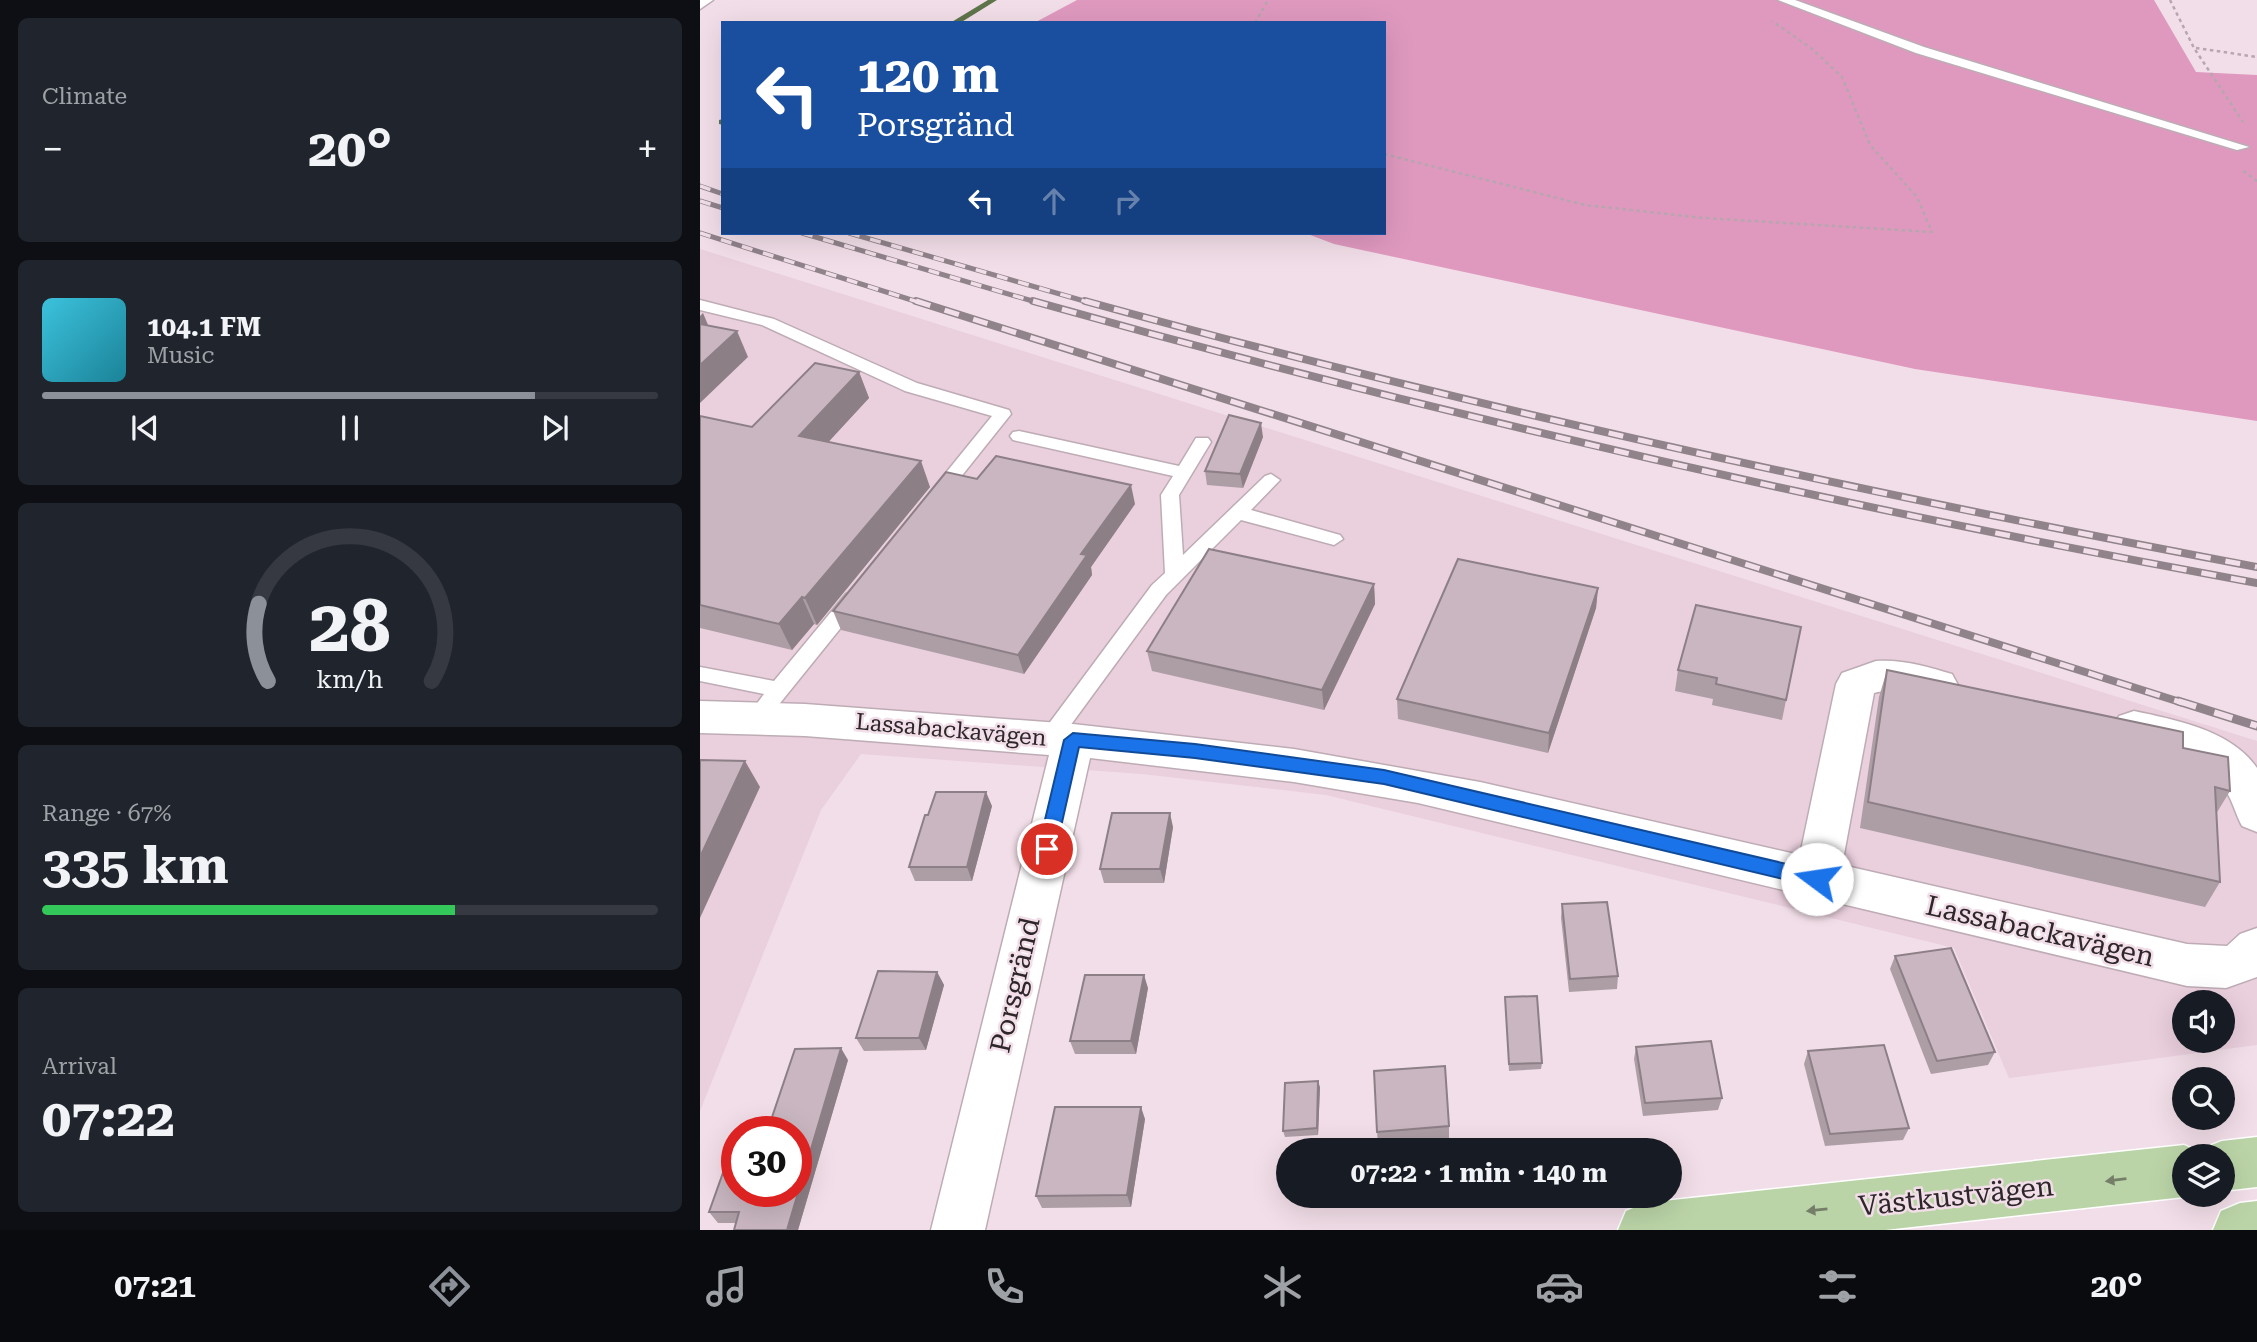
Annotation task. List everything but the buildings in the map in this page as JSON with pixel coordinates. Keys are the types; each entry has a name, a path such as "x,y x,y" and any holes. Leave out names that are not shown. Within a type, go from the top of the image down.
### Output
{"main road":[{"path":"2235,1165 2257,1162"},
{"name":"Västkustvägen","path":"1645,1230 2172,1172"},
{"path":"2241,1230 2257,1228"}],"street":[{"path":"1817,879 1856,684 1870,676 1889,674 1981,694"},
{"name":"Lassabackavägen","path":"700,717 768,703 1061,739 1195,751 1384,777 2187,965 2215,969 2233,967 2249,959 2257,948"},
{"path":"2098,719 2186,741 2218,757 2237,772 2257,814"},
{"name":"Porsgränd","path":"958,1230 1061,739"}],"lane":[{"path":"700,5 707,0"},
{"path":"1784,0 1920,50 2242,147"},
{"path":"700,305 768,322 911,387 1003,414 925,510"},
{"path":"1019,436 1184,473"},
{"path":"1175,576 1170,495 1202,442"},
{"path":"1061,739 1158,590 1271,481"},
{"path":"1238,513 1334,539"},
{"path":"700,674 768,703 865,584"}],"path":[{"path":"1256,21 1268,0"},
{"path":"2170,0 2194,48 2245,126 2247,139 2242,147"},
{"path":"1386,155 1585,205 1704,218 1932,232 1917,197 1870,145 1842,77 1811,48 1779,28 1772,20"},
{"path":"2194,48 2257,57"}],"shaded area":[{"path":"1077,0 2154,0 2196,72 2257,75 2257,421 1915,369 1334,244 1310,235 1386,235 1386,21 1038,21"},
{"path":"700,249 2257,741 2257,1045 2235,1048 2235,990 2172,990 2172,1053 2197,1053 2009,1078 1954,948 1326,795 1142,774 861,754 821,810 700,1111"}],"waterway":[{"path":"957,21 993,0"}],"railway":[{"path":"700,186 721,193"},
{"path":"700,201 721,207"},
{"path":"700,233 921,303"},
{"path":"809,235 1039,303"},
{"path":"856,235 1091,303"},
{"path":"916,301 2183,703"},
{"path":"1033,301 1337,383 1642,457 1948,523 2257,583"},
{"path":"1085,301 1522,413 1815,479 2257,567"},
{"path":"2178,701 2257,726"}],"route":[{"path":"1047,849 1073,740 1195,751 1384,777 1817,879"}]}
